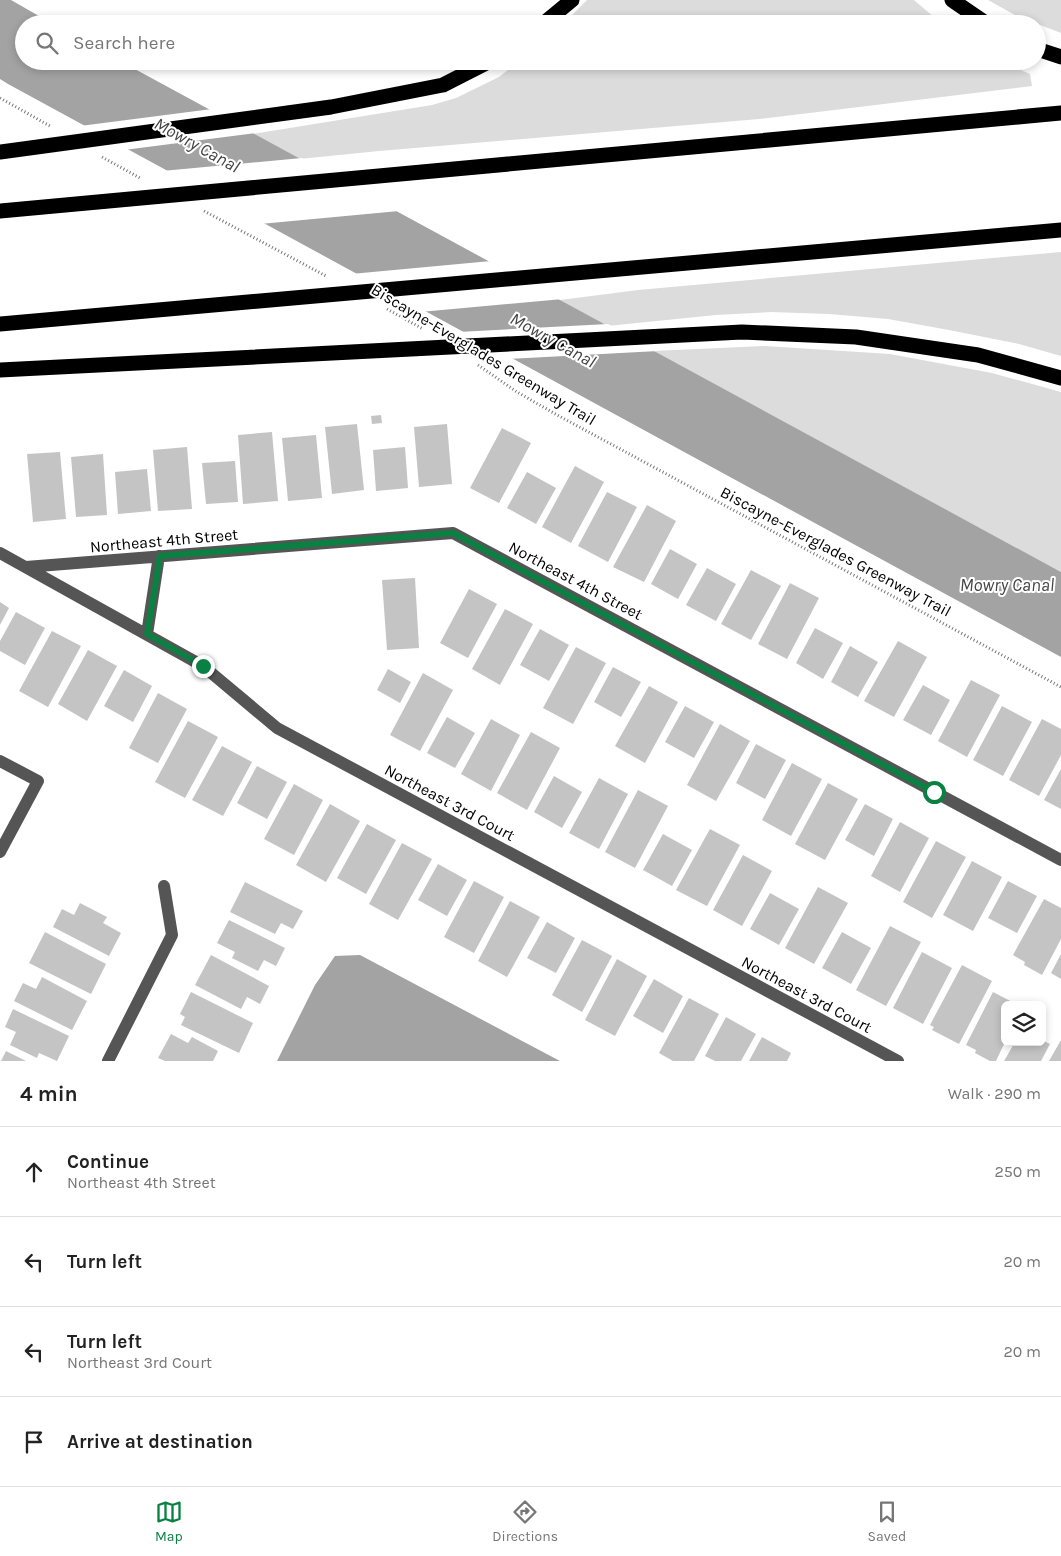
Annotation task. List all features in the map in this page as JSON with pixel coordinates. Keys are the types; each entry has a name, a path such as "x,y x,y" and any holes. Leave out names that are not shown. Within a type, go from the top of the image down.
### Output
{"highway":[{"path":"554,15 572,0"},
{"path":"952,0 974,15"},
{"path":"1046,52 1061,57"},
{"path":"0,152 330,107 443,85 472,70"},
{"path":"0,210 1061,113"},
{"path":"0,324 1061,230"},
{"path":"0,370 742,332 856,337 978,355 1061,378"}],"street":[{"name":"Northeast 4th Street","path":"26,567 453,533 1061,860"},
{"name":"Northeast 3rd Court","path":"0,553 203,666 277,728 898,1061"},
{"path":"147,634 160,556"},
{"path":"0,760 38,781 0,852"},
{"path":"108,1061 172,935 164,886"}],"path":[{"path":"0,98 52,127"},
{"path":"94,153 145,181"},
{"path":"197,208 330,278"},
{"name":"Biscayne-Everglades Greenway Trail","path":"381,306 424,329"},
{"name":"Biscayne-Everglades Greenway Trail","path":"476,364 517,392 552,412 1061,687"}],"shaded area":[{"path":"587,0 914,0 932,15 572,15"},
{"path":"988,0 1061,0 1061,33 1046,27 1046,15 1015,15"},
{"path":"508,70 1021,70 1030,74 1032,86 759,119 299,159 252,134 432,105 456,98 499,77"},
{"path":"1061,252 1061,356 1019,344 949,330 888,319 829,314 771,312 716,315 607,326 560,300 638,290"},
{"path":"765,346 890,354 992,373 1061,392 1061,572 653,351"}],"water":[{"name":"Mowry Canal","path":"0,0 11,0 37,15 15,15 15,70 137,70 1061,572 1061,657 8,84 0,79"},
{"path":"360,955 560,1061 277,1061 315,985 335,956"}],"pier":[{"path":"212,109 256,133 124,150 80,126"},
{"path":"302,158 399,211 260,224 162,171"},
{"path":"491,261 563,299 420,312 351,274"},
{"path":"608,324 658,351 508,359 458,332"}],"building":[{"path":"381,415 382,423 372,424 371,416"},
{"path":"357,424 364,490 332,494 325,427"},
{"path":"447,424 452,484 419,487 414,427"},
{"path":"502,428 531,443 499,503 470,488"},
{"path":"272,432 278,501 243,504 238,435"},
{"path":"316,435 322,498 288,501 282,438"},
{"path":"187,447 192,509 158,511 153,450"},
{"path":"405,447 408,488 376,491 373,450"},
{"path":"60,452 66,519 33,522 27,454"},
{"path":"103,454 107,515 76,517 71,457"},
{"path":"235,461 238,502 206,504 202,463"},
{"path":"575,466 604,482 571,543 542,527"},
{"path":"147,469 151,511 118,514 115,472"},
{"path":"527,472 556,488 536,524 507,508"},
{"path":"607,492 637,507 608,562 578,546"},
{"path":"647,505 676,521 644,582 613,567"},
{"path":"670,549 697,564 678,599 651,584"},
{"path":"707,568 736,584 716,621 686,605"},
{"path":"751,570 781,586 751,640 721,624"},
{"path":"415,578 419,648 387,650 382,580"},
{"path":"790,583 819,598 787,659 758,644"},
{"path":"469,589 497,604 468,658 440,643"},
{"path":"0,602 9,608 0,625"},
{"path":"505,609 533,624 500,685 472,669"},
{"path":"16,612 45,628 25,665 0,651 0,641"},
{"path":"815,628 843,643 823,679 796,663"},
{"path":"540,629 569,645 549,681 520,665"},
{"path":"52,631 81,646 48,707 19,691"},
{"path":"898,641 927,657 894,717 864,701"},
{"path":"850,646 878,662 858,697 831,682"},
{"path":"576,647 606,663 573,724 543,708"},
{"path":"88,650 117,666 87,721 58,704"},
{"path":"613,667 641,682 621,717 594,702"},
{"path":"388,669 411,682 400,703 377,690"},
{"path":"124,670 152,686 133,722 104,706"},
{"path":"423,673 453,690 420,751 390,735"},
{"path":"971,680 1000,695 967,757 938,741"},
{"path":"923,685 950,700 931,735 903,720"},
{"path":"649,686 678,702 645,763 615,746"},
{"path":"158,693 187,709 158,763 129,748"},
{"path":"685,706 714,722 694,758 665,742"},
{"path":"1002,706 1032,722 1003,776 973,760"},
{"path":"447,717 475,733 455,768 427,753"},
{"path":"491,719 520,735 491,791 461,774"},
{"path":"1042,719 1061,729 1061,755 1039,796 1009,780"},
{"path":"188,721 218,737 185,798 155,782"},
{"path":"720,724 750,741 716,801 687,785"},
{"path":"531,732 560,748 527,810 497,793"},
{"path":"756,744 786,760 765,799 736,783"},
{"path":"222,746 252,762 223,816 192,800"},
{"path":"792,763 822,779 791,836 762,820"},
{"path":"257,766 287,782 267,819 237,803"},
{"path":"1061,769 1061,809 1044,800"},
{"path":"554,776 582,792 562,828 534,812"},
{"path":"599,778 628,794 599,849 569,833"},
{"path":"828,783 858,799 825,860 795,844"},
{"path":"294,784 323,800 294,855 264,839"},
{"path":"638,790 668,806 635,868 605,852"},
{"path":"330,804 360,821 326,882 296,865"},
{"path":"865,804 893,819 874,856 845,840"},
{"path":"900,822 929,838 900,892 871,876"},
{"path":"367,824 396,840 366,894 337,878"},
{"path":"710,829 740,845 707,906 676,890"},
{"path":"663,834 692,850 672,886 643,870"},
{"path":"936,841 966,857 932,918 903,902"},
{"path":"402,843 432,859 398,920 369,904"},
{"path":"743,855 772,871 742,926 713,910"},
{"path":"972,861 1002,877 973,931 943,915"},
{"path":"438,864 467,880 447,916 418,900"},
{"path":"474,881 504,897 474,953 444,937"},
{"path":"1008,881 1037,896 1017,933 988,918"},
{"path":"245,882 303,911 293,929 281,923 275,934 230,912"},
{"path":"818,887 848,903 814,964 785,948"},
{"path":"770,893 799,909 779,945 750,929"},
{"path":"1044,899 1061,908 1061,939 1042,975 1024,965 1025,962 1013,955"},
{"path":"510,901 540,917 507,977 478,961"},
{"path":"80,903 107,917 103,923 121,933 109,956 53,927 62,909 74,915"},
{"path":"229,920 285,948 276,966 264,960 258,971 232,958 235,952 217,943"},
{"path":"547,922 575,938 556,973 527,958"},
{"path":"890,926 921,942 886,1006 856,990"},
{"path":"45,932 106,964 91,994 29,963"},
{"path":"842,932 871,948 851,984 822,968"},
{"path":"582,940 612,956 582,1012 552,995"},
{"path":"922,952 952,968 923,1024 893,1008"},
{"path":"1061,954 1061,979 1051,973"},
{"path":"211,955 269,986 260,1004 247,997 241,1009 195,985"},
{"path":"617,959 647,976 615,1036 585,1020"},
{"path":"962,965 992,981 959,1044 932,1030 934,1027 930,1025"},
{"path":"42,977 87,1001 72,1030 14,1001 23,983 36,989"},
{"path":"654,979 683,996 663,1033 633,1016"},
{"path":"191,992 253,1023 239,1053 181,1025 185,1017 180,1014"},
{"path":"993,992 1010,1001 1001,1001 1001,1046 1003,1046 996,1061 990,1061 975,1053 976,1050 966,1045"},
{"path":"689,998 719,1014 694,1061 673,1061 659,1053"},
{"path":"13,1009 69,1036 57,1061 39,1053 37,1058 10,1045 16,1032 5,1027"},
{"path":"726,1017 756,1034 741,1061 715,1061 705,1056"},
{"path":"171,1034 188,1043 192,1037 218,1051 213,1061 165,1061 158,1058"},
{"path":"762,1037 791,1053 787,1061 749,1061"},
{"path":"1061,1040 1061,1061 1049,1061"},
{"path":"1046,1042 1050,1044 1041,1061 1004,1061 1013,1046 1046,1046"},
{"path":"6,1051 26,1061 1,1061"}],"route":[{"path":"203,666 147,634 160,556 453,533 934,792"}]}
